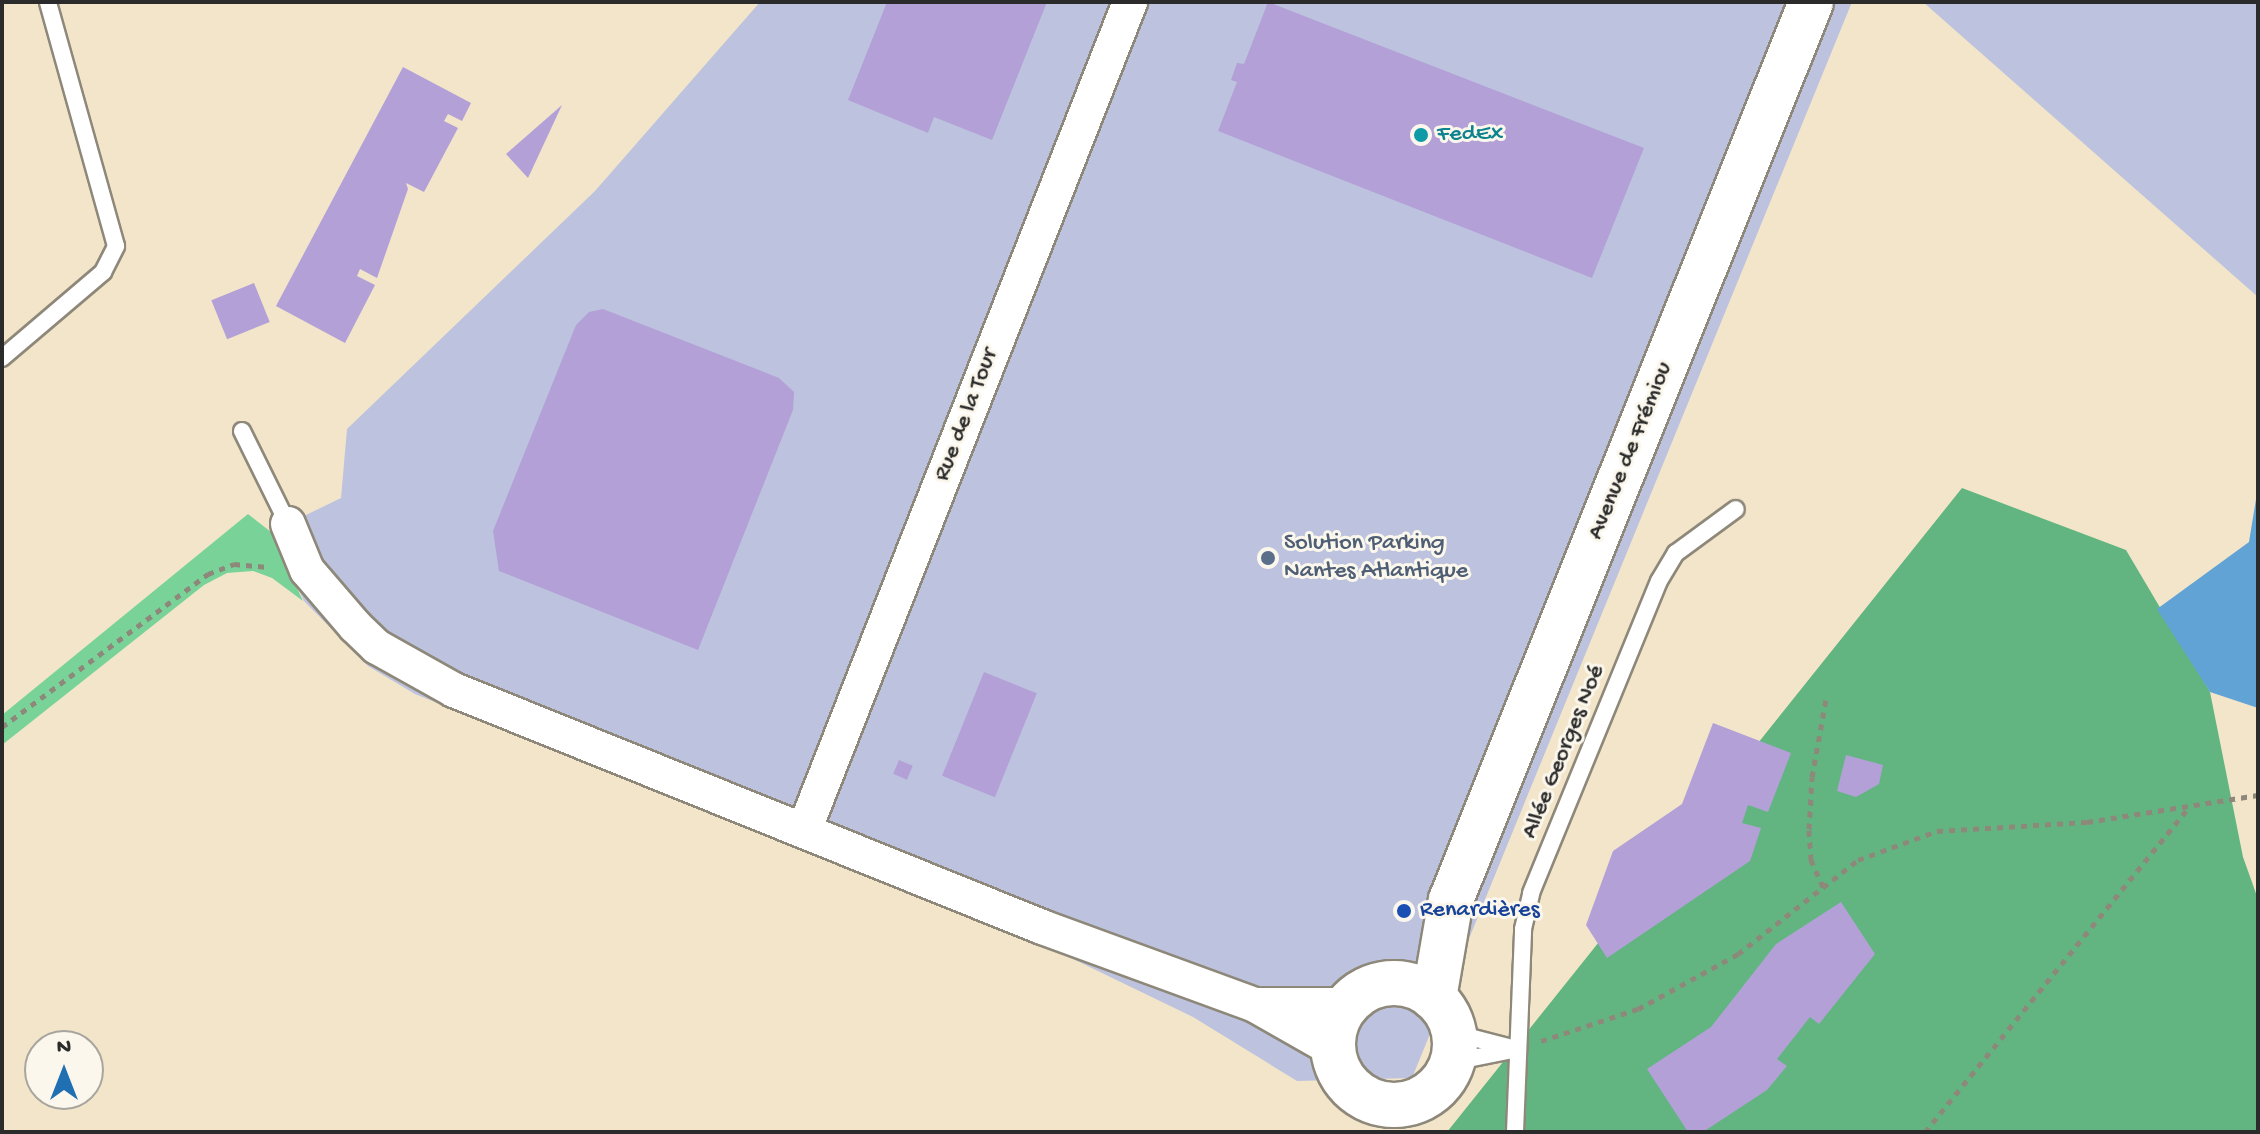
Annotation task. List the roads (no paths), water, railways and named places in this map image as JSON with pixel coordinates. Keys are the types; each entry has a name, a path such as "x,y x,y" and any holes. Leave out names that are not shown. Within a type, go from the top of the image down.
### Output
{"main road":[{"name":"Avenue de Frémiou","path":"1393,983 1451,900 1811,2"},
{"name":"Avenue de Frémiou","path":"1447,1031 1451,900"},
{"path":"1393,983 1447,1031 1427,1095 1366,1116 1341,1074 1332,1049 1338,1018 1346,1005 1375,986 1393,983"}],"street":[{"name":"Rue de la Tour","path":"805,828 1130,2"},
{"path":"288,524 307,570 377,647 454,690 805,828 1042,927 1255,1005 1332,1049"},
{"path":"1255,1005 1346,1005"}],"lane":[{"path":"2,358 103,272 116,246 48,2"},
{"path":"242,431 288,524"},
{"name":"Allée Georges Noé","path":"1515,1132 1523,929 1531,893 1659,581 1676,553 1736,509"},
{"path":"1447,1031 1517,1049"},
{"path":"1447,1031 1517,1049"}],"water":[{"path":"2258,487 2258,708 2210,692 2157,609 2249,542"}],"place":[{"name":"FedEx","path":"1421,135"},
{"name":"Solution Parking Nantes Atlantique","path":"1268,558"},
{"name":"Renardières","path":"1404,911"}]}
